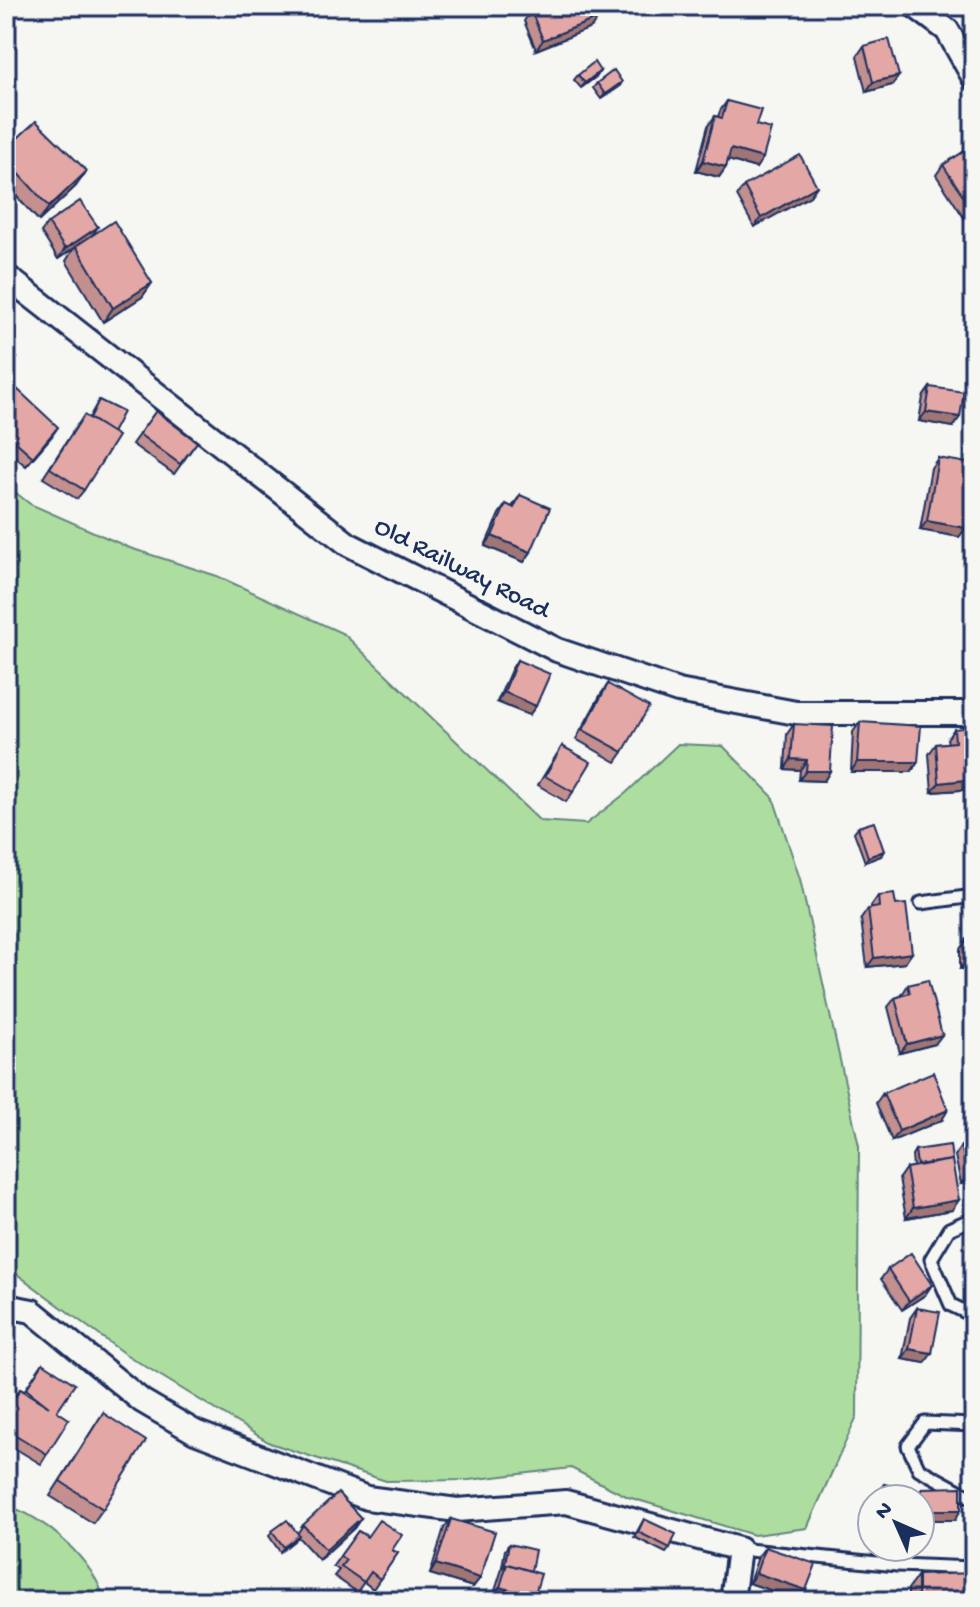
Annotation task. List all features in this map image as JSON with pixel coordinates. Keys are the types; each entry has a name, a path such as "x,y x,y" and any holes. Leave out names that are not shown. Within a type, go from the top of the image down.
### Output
{"street":[{"path":"915,6 947,30 974,78"},
{"name":"Old Railway Road","path":"6,276 348,544 557,650 678,691 796,713 974,713"},
{"path":"6,1306 32,1311 142,1401 195,1432 367,1498 457,1510 566,1502 739,1549 732,1601"}],"lane":[{"path":"921,903 974,896"},
{"path":"974,1218 949,1229 931,1259 951,1305 974,1316"},
{"path":"974,1425 925,1423 908,1446 919,1469 974,1499"},
{"path":"739,1549 897,1565 974,1568"}],"green space":[{"path":"6,485 30,504 130,548 217,576 344,634 540,821 586,824 626,793 678,744 723,746 773,797 800,879 859,1146 857,1416 807,1528 754,1535 628,1497 571,1468 469,1480 386,1481 270,1443 122,1352 14,1272 6,1271"},
{"path":"6,1506 35,1519 66,1542 91,1572 104,1601 6,1601"}],"building":[{"path":"543,6 593,6 598,18 543,40 531,11"},
{"path":"889,39 899,76 873,82 864,46"},
{"path":"594,62 600,71 585,83 578,75"},
{"path":"614,70 622,82 605,94 597,83"},
{"path":"727,101 761,110 756,125 771,129 763,158 731,149 726,167 703,161 715,116 722,118"},
{"path":"36,121 87,171 49,207 6,159 6,149"},
{"path":"974,145 974,208 972,209 943,165"},
{"path":"800,155 817,186 761,218 744,186"},
{"path":"80,201 98,227 65,249 48,223"},
{"path":"114,221 152,283 113,308 76,246"},
{"path":"6,349 17,358 6,370"},
{"path":"15,387 58,427 33,457 6,433 6,399"},
{"path":"930,387 964,392 960,417 926,412"},
{"path":"99,400 123,412 112,433 90,418"},
{"path":"156,411 197,442 180,464 139,434"},
{"path":"84,415 118,436 84,490 50,468"},
{"path":"938,458 974,464 974,484 966,528 927,521"},
{"path":"520,495 550,508 531,552 492,536 506,504 514,508"},
{"path":"517,660 550,674 536,706 504,692"},
{"path":"608,684 649,707 623,752 583,730"},
{"path":"860,722 921,726 918,762 857,762"},
{"path":"794,724 833,726 830,771 806,771 807,760 791,759"},
{"path":"970,727 971,741 974,741 974,779 939,783 936,744 955,742 954,729"},
{"path":"562,746 591,762 573,792 545,776"},
{"path":"874,822 884,851 868,857 858,827"},
{"path":"894,894 896,905 906,904 912,953 874,958 868,909 879,907 878,896"},
{"path":"967,939 974,939 974,960 967,959"},
{"path":"928,980 942,1035 907,1044 895,998 910,993 908,985"},
{"path":"933,1072 948,1110 899,1131 883,1093"},
{"path":"974,1143 974,1172 968,1174 961,1146"},
{"path":"950,1145 952,1160 917,1165 915,1150"},
{"path":"952,1160 959,1200 913,1208 906,1168"},
{"path":"911,1253 932,1285 909,1301 888,1269"},
{"path":"917,1308 940,1312 932,1353 909,1349"},
{"path":"43,1363 75,1384 57,1411 69,1419 47,1454 6,1429 6,1390 16,1396 20,1389 49,1407 26,1389"},
{"path":"103,1413 146,1441 103,1509 60,1481"},
{"path":"961,1487 961,1510 936,1510 936,1488"},
{"path":"338,1493 361,1518 326,1550 303,1525"},
{"path":"451,1519 495,1532 480,1578 436,1564"},
{"path":"644,1519 676,1534 670,1548 638,1532"},
{"path":"287,1520 299,1535 284,1547 272,1531"},
{"path":"379,1520 402,1535 392,1550 398,1553 380,1579 371,1572 364,1582 341,1566 346,1560 340,1556 358,1531 367,1537"},
{"path":"509,1544 535,1550 531,1571 507,1564 504,1567"},
{"path":"765,1547 816,1564 806,1590 756,1573"},
{"path":"507,1564 541,1574 534,1597 500,1587"},
{"path":"974,1573 974,1601 918,1601 918,1575"},
{"path":"775,1592 816,1601 773,1601"}]}
